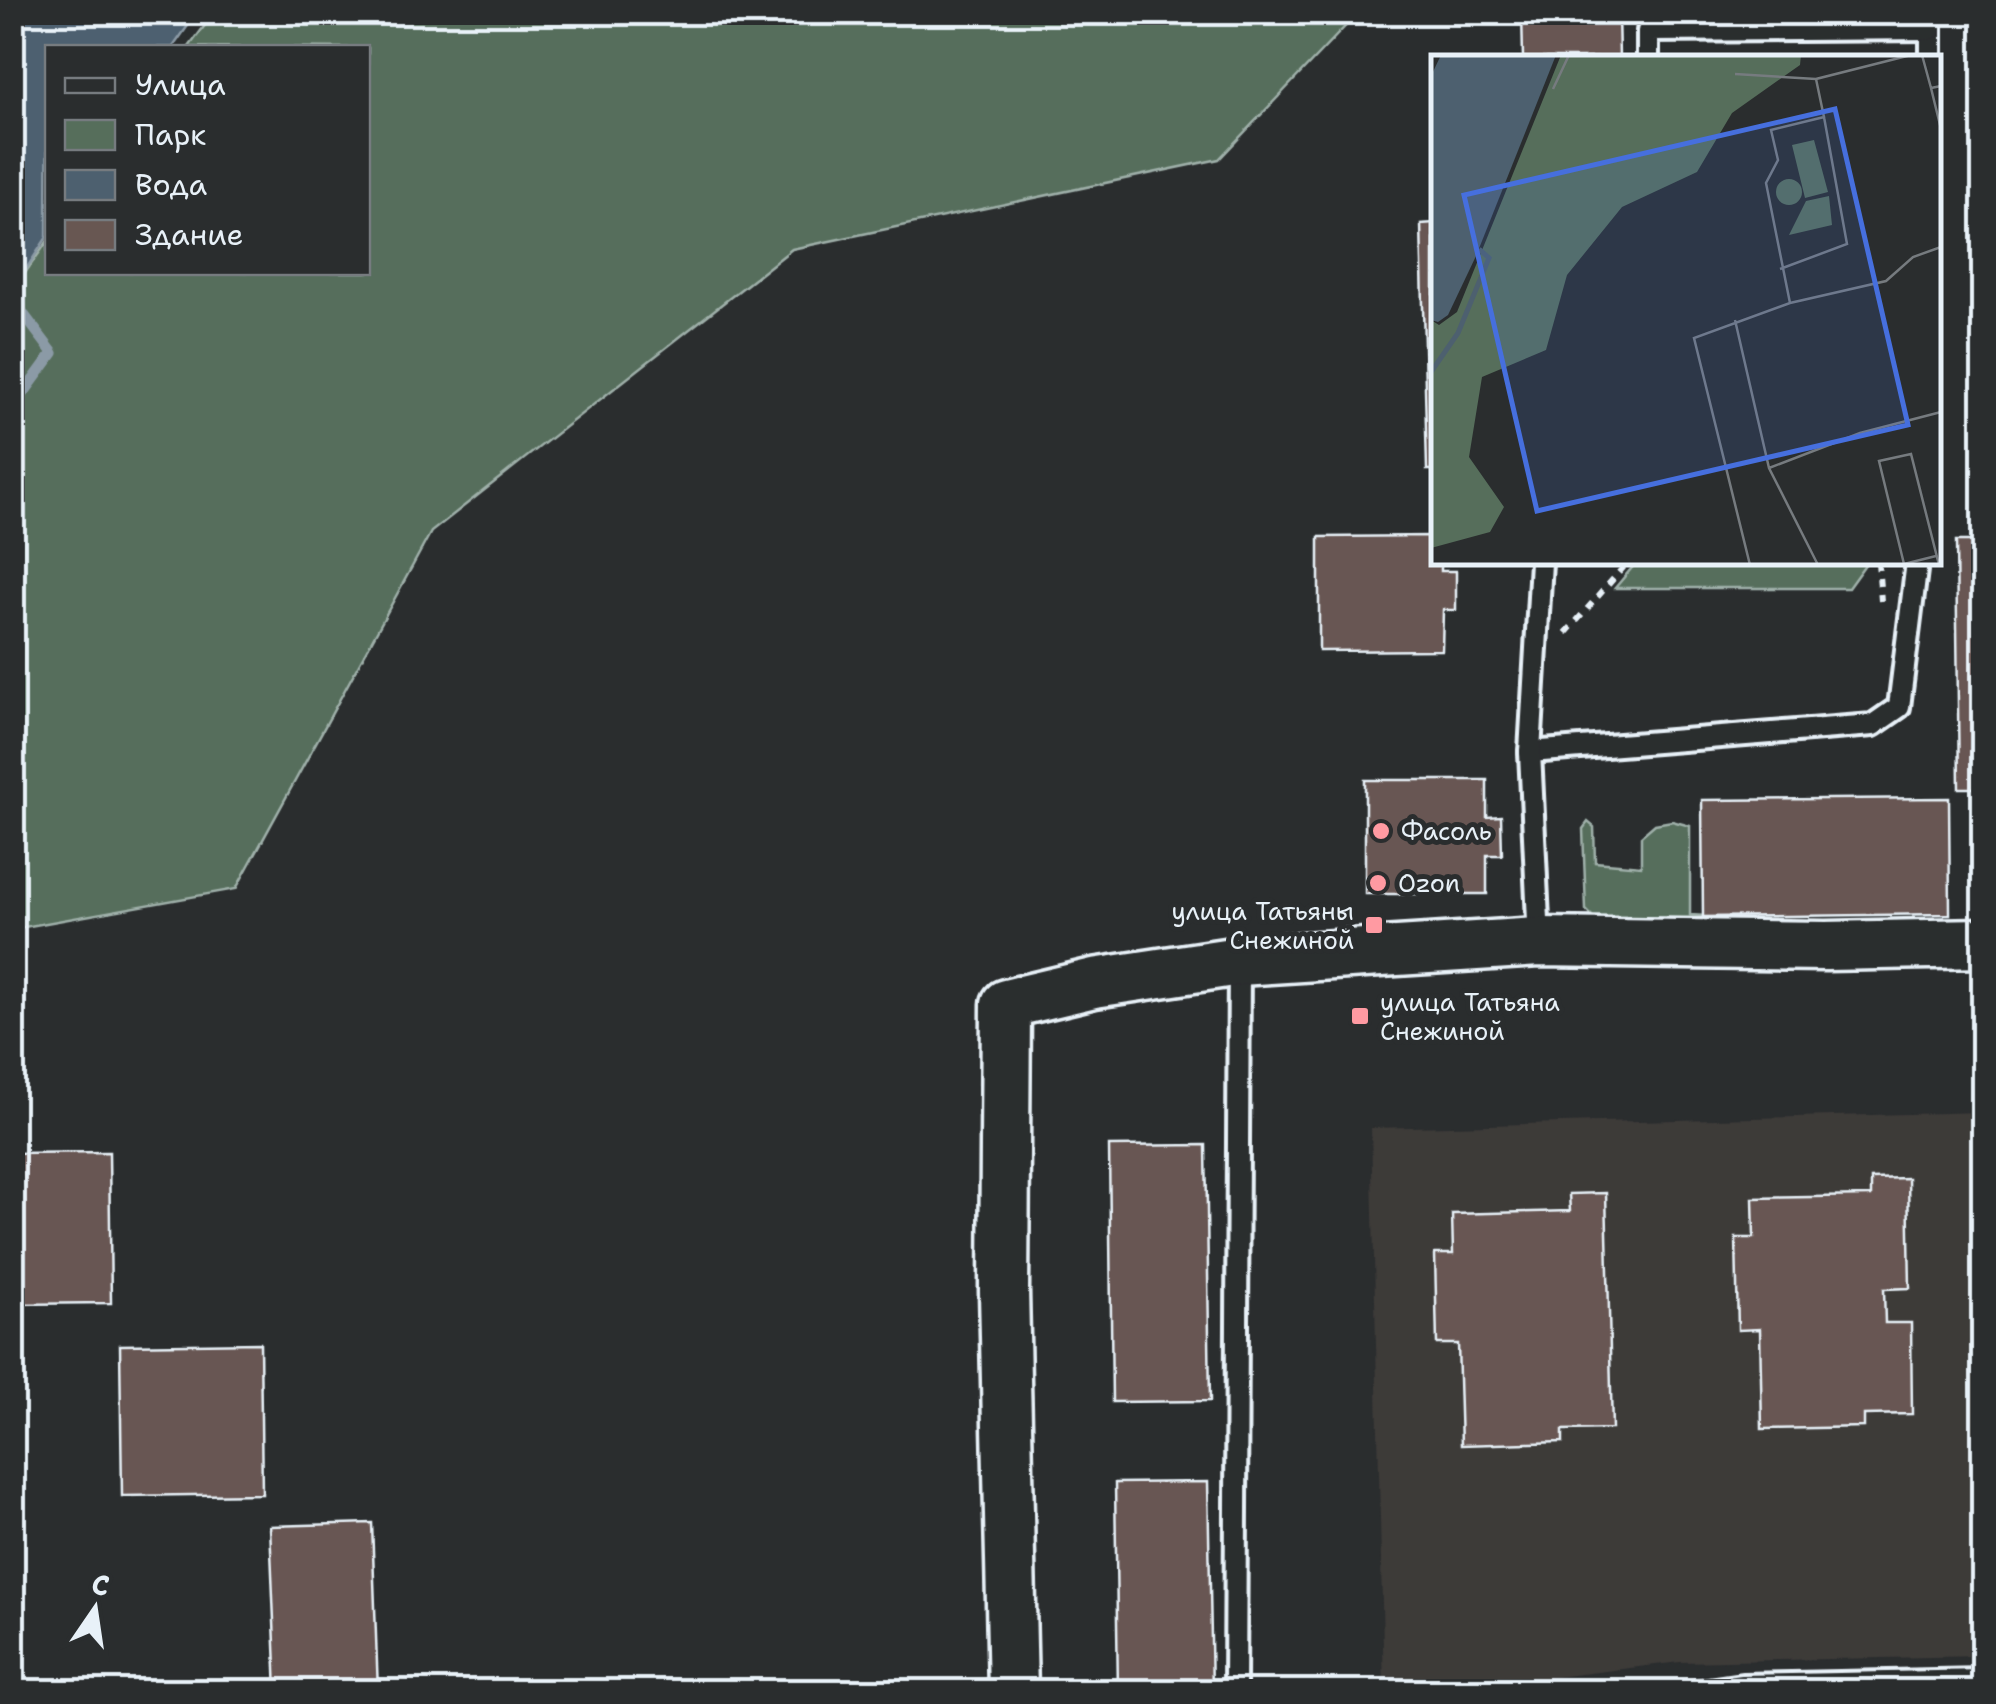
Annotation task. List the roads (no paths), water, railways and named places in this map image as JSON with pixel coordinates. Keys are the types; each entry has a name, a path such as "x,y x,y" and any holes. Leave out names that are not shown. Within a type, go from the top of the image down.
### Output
{"street":[{"path":"1013,1692 1004,1291 1006,1004 1094,984 1238,960 1539,942 1826,946 1984,943"}],"lane":[{"path":"1648,55 1648,31 1931,21 1931,55"},
{"path":"1539,942 1530,752 1541,565"},
{"path":"1530,752 1873,725 1900,707 1917,565"},
{"path":"1235,1692 1238,960"},
{"path":"1694,1692 1742,1684 1984,1680"}],"water":[{"path":"13,12 197,13 174,45 45,45 45,240 13,289"}],"waterway":[{"path":"12,299 53,353 12,409"}],"place":[{"name":"Фасоль","path":"1381,831"},
{"name":"Ozon","path":"1378,883"},
{"name":"улица Татьяны Снежиной","path":"1374,925"},
{"name":"улица Татьяна Снежиной","path":"1360,1016"}]}
